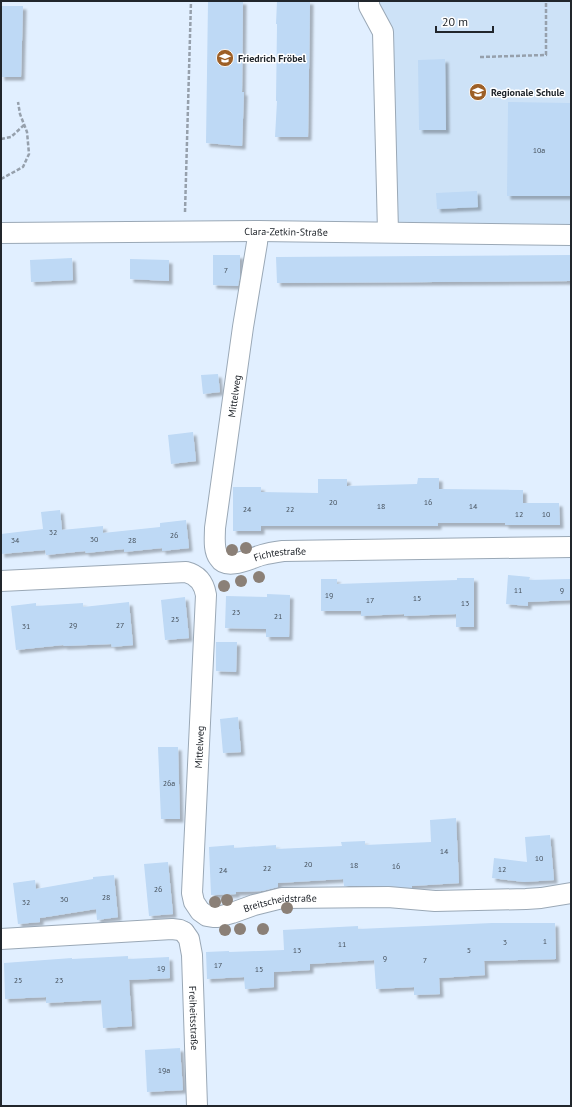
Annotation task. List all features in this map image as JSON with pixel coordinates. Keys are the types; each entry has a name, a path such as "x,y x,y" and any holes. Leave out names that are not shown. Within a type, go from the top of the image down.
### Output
{"street":[{"path":"369,1 369,6 383,32 388,232"},
{"name":"Clara-Zetkin-Straße","path":"1,233 258,231 571,235"},
{"name":"Mittelweg","path":"220,560 216,548 215,528 258,231"},
{"name":"Fichtestraße","path":"220,560 226,563 235,563 264,554 283,551 571,547"},
{"path":"1,581 186,572 194,574 200,579 220,560"},
{"name":"Mittelweg","path":"200,579 204,586 206,595 192,893 194,902 202,913"},
{"name":"Breitscheidstraße","path":"202,913 210,917 218,917 254,905 282,898 388,897 435,902 526,899 571,893"},
{"path":"1,939 172,929 184,932 202,913"},
{"name":"Freiheitsstraße","path":"184,932 189,939 192,955 197,1106"}],"path":[{"path":"184,231 191,1"},
{"path":"480,57 546,55 546,1"},
{"path":"1,179 23,167 29,154 27,132 20,114 18,102"},
{"path":"1,139 11,137 24,125"}],"shaded area":[{"name":"Regionale Schule","path":"369,1 571,1 571,235 388,232 383,32"}],"building":[{"path":"208,1 243,1 242,92 244,92 242,146 206,143"},
{"path":"277,1 310,1 308,137 275,137 277,101"},
{"path":"1,6 23,6 21,77 1,77"},
{"path":"445,59 446,130 419,130 418,60"},
{"path":"508,102 571,103 571,196 507,196"},
{"path":"477,191 478,207 437,209 436,193"},
{"path":"213,255 240,255 240,276 238,286 213,285"},
{"path":"571,255 571,281 277,283 276,257"},
{"path":"72,258 73,280 31,282 30,260"},
{"path":"130,259 169,260 169,281 130,279"},
{"path":"218,374 220,392 203,394 201,375"},
{"path":"193,432 196,461 171,464 168,435"},
{"path":"418,478 439,478 439,489 523,490 523,503 559,503 560,525 438,523 438,526 261,526 261,531 233,531 233,487 261,487 261,492 318,493 318,479 347,479 347,486 417,484"},
{"path":"60,510 62,530 103,526 103,533 160,527 160,523 186,520 189,548 162,551 162,548 124,552 124,549 46,555 45,550 1,554 1,534 43,529 41,512"},
{"path":"508,575 530,577 529,580 571,579 571,600 528,602 528,606 506,604"},
{"path":"457,578 474,578 474,627 456,627 456,614 361,616 361,611 321,611 321,579 337,579 337,584 457,580"},
{"path":"267,594 290,595 289,637 266,637 266,629 225,628 226,596 267,597"},
{"path":"185,597 189,638 165,640 161,600"},
{"path":"129,602 133,645 112,647 111,644 63,645 16,650 11,606 36,603 36,606 83,603 83,607"},
{"path":"216,642 237,642 236,672 216,671"},
{"path":"238,717 241,752 223,753 220,719"},
{"path":"158,747 178,747 180,819 161,819"},
{"path":"456,818 459,883 412,886 412,888 388,886 344,886 343,879 278,883 278,887 262,891 211,895 209,847 234,845 234,848 276,845 276,849 342,846 341,842 365,841 365,845 431,842 430,820"},
{"path":"550,835 554,880 524,882 492,878 494,858 527,862 525,837"},
{"path":"168,862 173,914 149,916 144,864"},
{"path":"114,875 118,917 97,920 96,909 40,918 40,922 18,924 13,883 35,880 36,889 93,879 93,877"},
{"path":"492,923 555,923 556,959 484,961 485,975 439,978 440,994 414,995 414,987 376,989 374,960 310,964 310,970 274,972 274,987 245,989 244,977 207,979 206,952 284,950 283,930 358,926 358,929"},
{"path":"128,956 128,959 169,957 170,978 129,980 132,1026 103,1028 101,1000 46,1003 46,997 5,999 4,963"},
{"path":"180,1048 183,1090 147,1092 145,1050"}],"place":[{"name":"Friedrich Fröbel","path":"225,58"},
{"name":"Regionale Schule","path":"478,92"}]}
